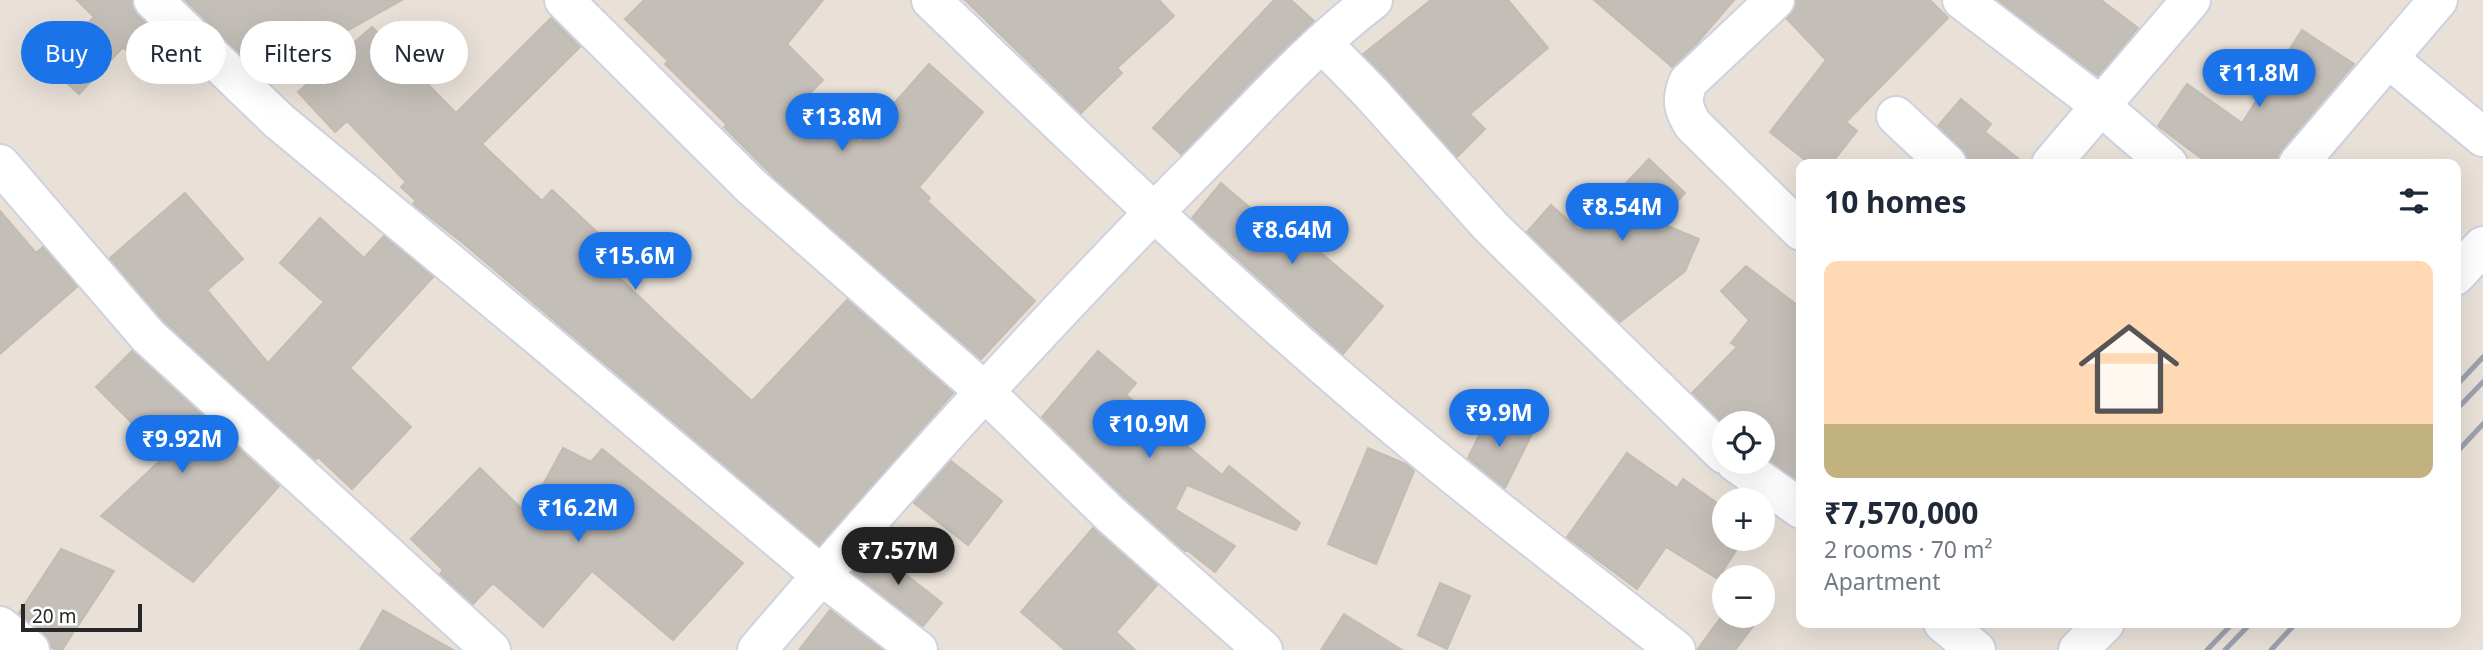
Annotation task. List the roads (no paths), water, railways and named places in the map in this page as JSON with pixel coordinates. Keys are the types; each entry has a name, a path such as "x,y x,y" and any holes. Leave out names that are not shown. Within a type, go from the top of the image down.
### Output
{"street":[{"path":"153,0 279,121 555,349 821,575 918,650"},
{"path":"564,0 752,187 985,392 1110,514 1263,650"},
{"path":"932,0 1153,213 1354,392 1547,550 1676,650"},
{"path":"1962,0 2101,106 2162,159"},
{"path":"2055,159 2191,0"},
{"path":"2302,159 2438,0"},
{"path":"1769,2 1688,82 1683,95 1683,110 1693,125 1796,226"},
{"path":"757,650 985,392 1153,213 1357,5"},
{"path":"1322,43 1371,93 1490,226 1712,442"},
{"path":"2389,58 2483,137"},
{"path":"1896,116 1942,159"},
{"path":"0,164 148,336 491,650"},
{"path":"2461,270 2483,246"},
{"path":"1752,474 1796,505"},
{"path":"0,625 30,650"},
{"path":"1949,628 1976,650"},
{"path":"2078,650 2100,628"}],"railway":[{"path":"2461,381 2483,357"},
{"path":"2461,405 2483,382"},
{"path":"2461,448 2483,424"},
{"path":"2207,650 2228,628"},
{"path":"2225,650 2246,628"},
{"path":"2271,650 2291,628"}]}
